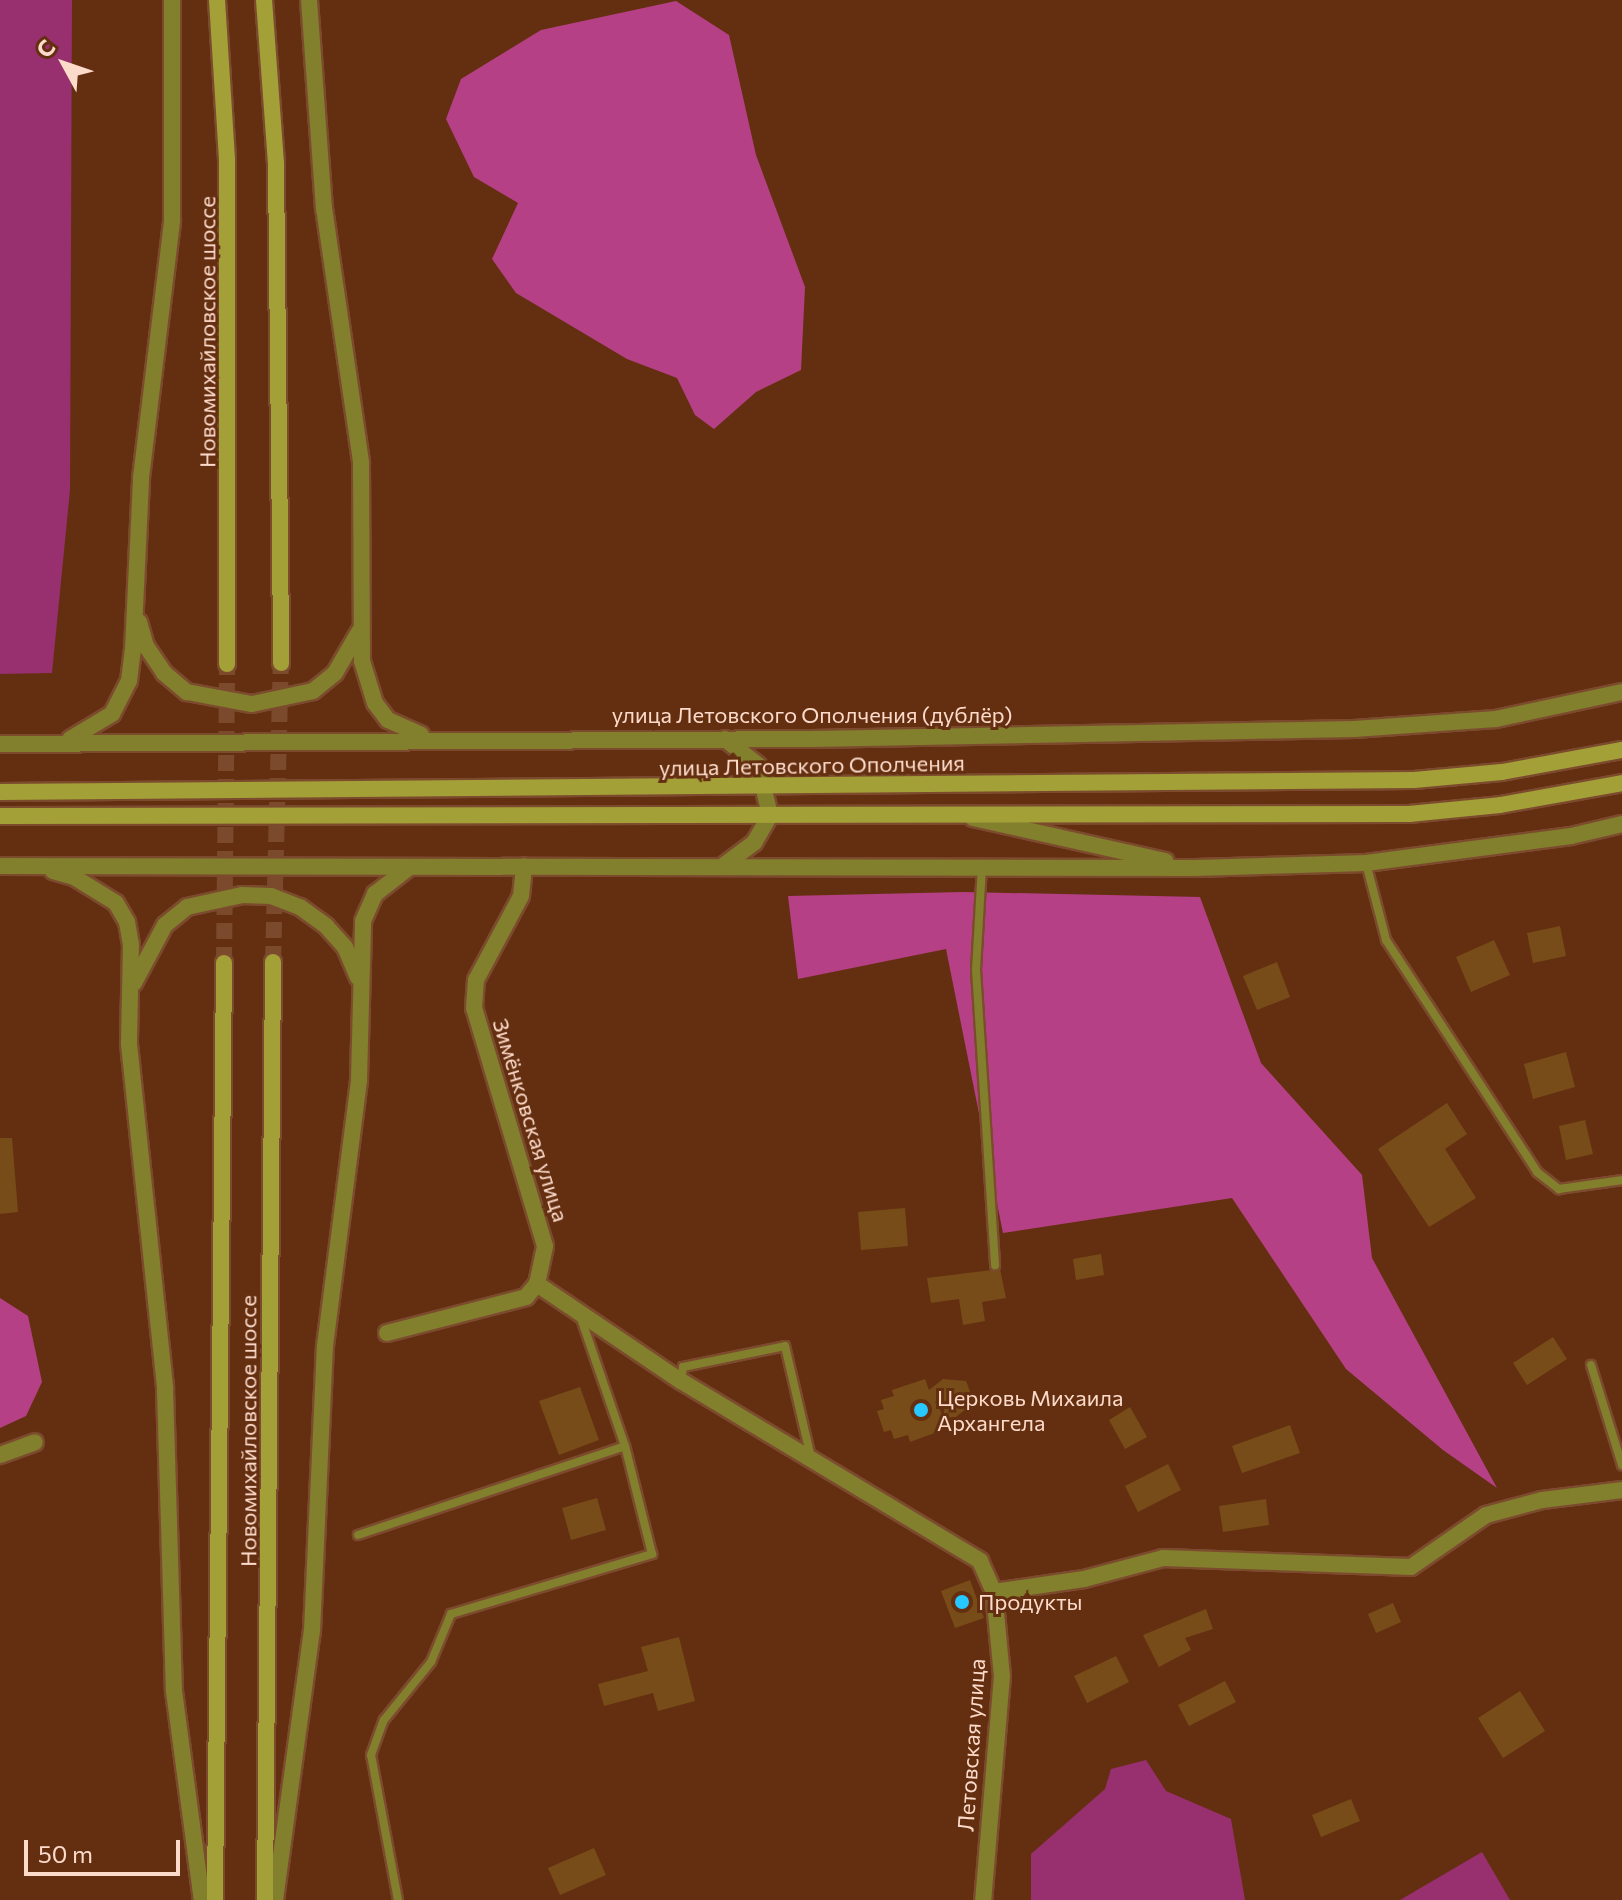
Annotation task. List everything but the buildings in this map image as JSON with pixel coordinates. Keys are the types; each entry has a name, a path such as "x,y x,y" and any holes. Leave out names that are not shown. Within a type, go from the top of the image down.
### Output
{"main road":[{"name":"Новомихайловское шоссе","path":"217,0 227,160 227,664"},
{"path":"264,0 276,164 281,663"},
{"name":"улица Летовского Ополчения","path":"0,792 767,788 1414,780 1502,772 1622,750"},
{"path":"0,816 1409,814 1500,805 1622,783"},
{"name":"Новомихайловское шоссе","path":"265,1900 273,962"},
{"name":"Новомихайловское шоссе","path":"215,1900 224,963"}],"street":[{"path":"49,743 95,728 123,698 133,650 144,452 172,220 172,0"},
{"path":"309,0 324,208 361,463 362,623 366,684 388,720 431,738"},
{"path":"134,605 146,646 164,673 187,692 252,704 313,691 351,651 362,623"},
{"name":"улица Летовского Ополчения (дублёр)","path":"0,744 431,738 725,739 1354,729 1496,719 1622,692"},
{"path":"723,866 754,843 770,815 767,788 758,765 725,739"},
{"path":"951,814 1195,868"},
{"path":"0,866 1195,868 1366,863 1571,836 1622,824"},
{"path":"37,866 74,877 116,903 129,934 134,1118 165,1389 174,1691 202,1900"},
{"path":"275,1900 312,1631 325,1346 359,1079 360,982 368,908 389,878 416,866"},
{"name":"Зимёнковская улица","path":"524,866 521,896 476,980 474,1008 545,1246 537,1284"},
{"path":"131,992 165,925 187,907 212,897 242,895 271,896 300,907 326,926 345,947 360,982"},
{"path":"387,1333 526,1297 537,1284 681,1381 969,1551 994,1592 1084,1579 1163,1558 1411,1567 1486,1515 1542,1500 1622,1490"},
{"path":"0,1455 35,1442"},
{"name":"Летовская улица","path":"983,1900 1002,1676 994,1592"}],"lane":[{"path":"1366,863 1386,940 1537,1172 1559,1189 1622,1180"},
{"path":"982,866 976,970 995,1265"},
{"path":"398,1900 371,1755 384,1720 431,1662 451,1614 652,1554 625,1446 579,1312"},
{"path":"681,1381 683,1367 785,1346 811,1458"},
{"path":"1591,1365 1622,1465"},
{"path":"358,1535 625,1446"}],"shaded area":[{"path":"0,0 72,0 70,490 52,673 0,674"},
{"path":"676,1 729,35 756,155 805,287 801,370 756,392 714,429 695,415 677,378 627,359 516,293 492,259 518,203 474,177 446,119 461,79 541,30"},
{"path":"963,892 1200,897 1261,1063 1362,1175 1372,1258 1497,1488 1443,1450 1346,1369 1232,1198 1003,1233 946,949 798,979 788,896"},
{"path":"0,1298 28,1316 42,1382 26,1416 0,1428"},
{"path":"1146,1760 1166,1791 1231,1819 1245,1900 1031,1900 1031,1854 1105,1789 1111,1769"},
{"path":"1482,1852 1510,1900 1400,1900"}],"tunnel":[{"path":"273,962 281,663"},
{"path":"224,963 227,664"}],"place":[{"name":"Церковь Михаила Архангела","path":"921,1410"},
{"name":"Продукты","path":"962,1602"}]}
